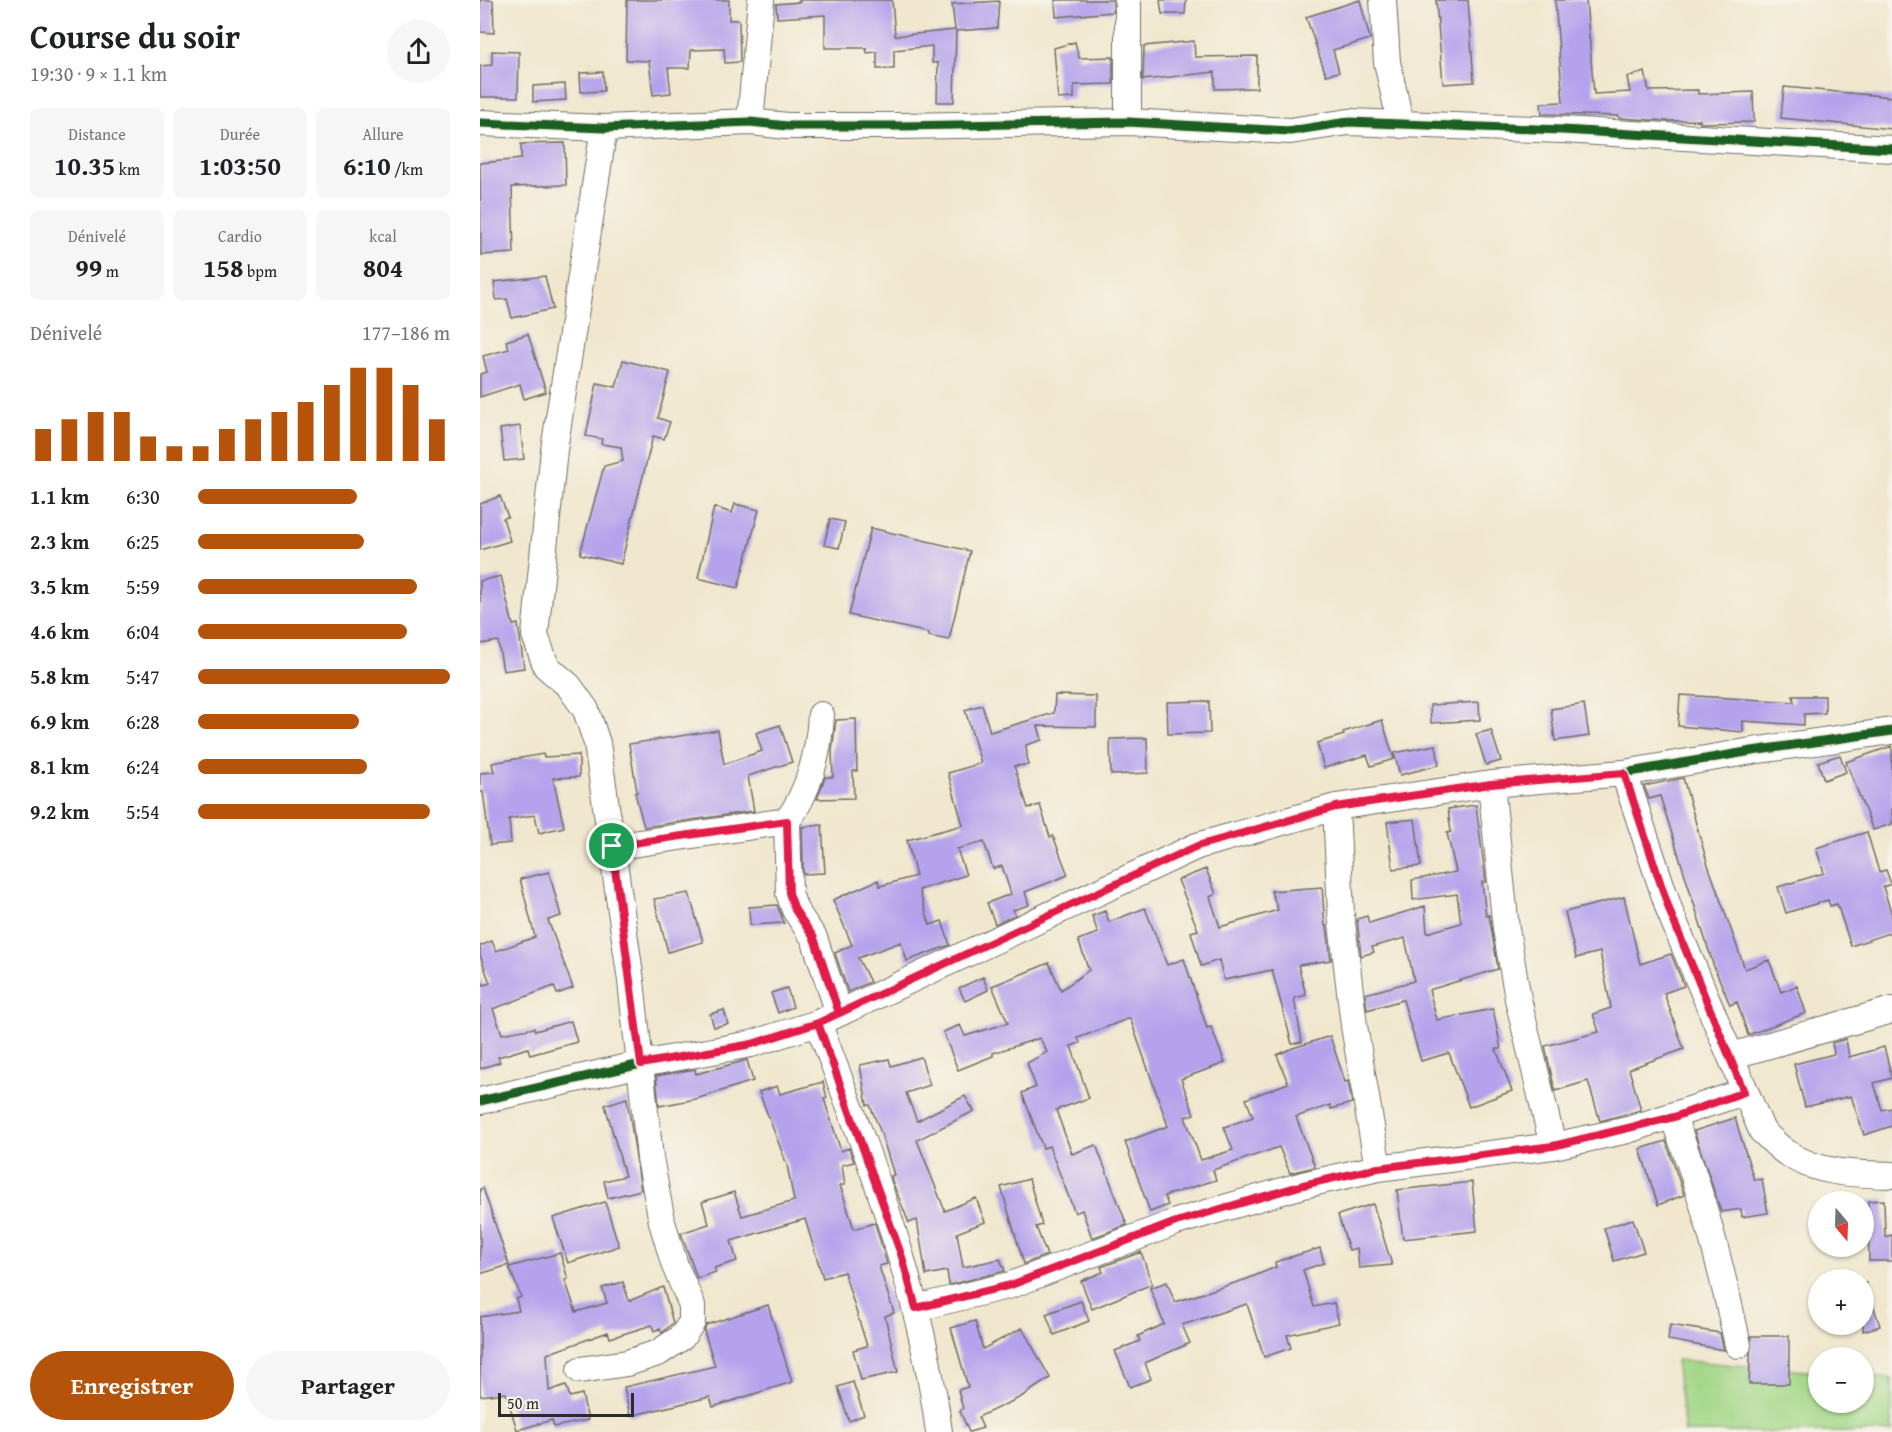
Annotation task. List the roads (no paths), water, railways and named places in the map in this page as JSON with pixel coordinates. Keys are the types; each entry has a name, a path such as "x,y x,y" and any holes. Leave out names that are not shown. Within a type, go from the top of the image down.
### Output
{"street":[{"path":"750,122 761,0"},
{"path":"1128,0 1128,122"},
{"path":"1383,0 1387,63 1401,125"},
{"path":"480,123 604,128 750,122 787,126 901,126 1128,122 1290,131 1348,122 1563,130 1892,149"},
{"path":"580,1370 627,1363 658,1353 682,1337 692,1322 692,1305 675,1266 662,1222 650,1158 641,1064 597,743 586,710 569,686 546,666 535,635 554,450 604,128"},
{"path":"821,715 817,752 803,794 787,821 789,893 795,910 814,938 829,1018 916,1308 932,1377 939,1432"},
{"path":"480,1101 641,1064 752,1044 829,1018 1197,846 1336,807 1491,784 1624,773 1892,730"},
{"path":"1624,773 1670,912 1762,1131 1787,1154 1812,1165 1850,1174 1892,1175"},
{"path":"1491,784 1506,929 1518,999 1553,1146"},
{"path":"1336,807 1341,914 1354,1026 1378,1168"},
{"path":"612,846 787,821"},
{"path":"1731,1056 1892,1010"},
{"path":"916,1308 1011,1285 1176,1222 1303,1185 1378,1168 1553,1146 1674,1117 1744,1092"},
{"path":"1674,1117 1693,1167 1718,1252 1738,1345"}]}
